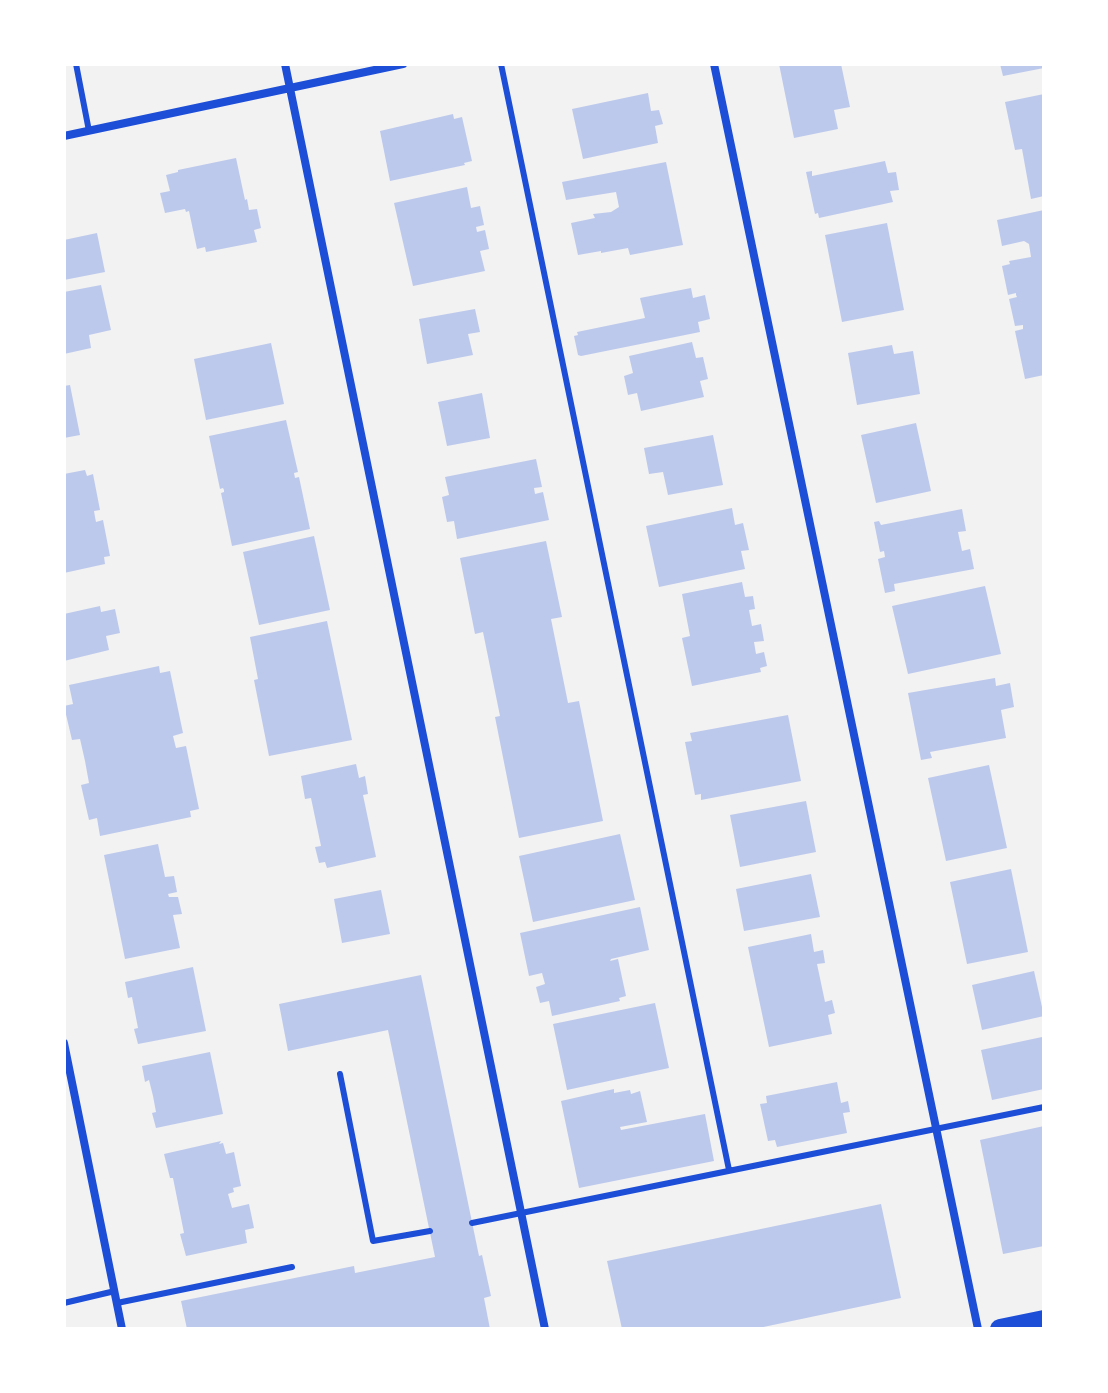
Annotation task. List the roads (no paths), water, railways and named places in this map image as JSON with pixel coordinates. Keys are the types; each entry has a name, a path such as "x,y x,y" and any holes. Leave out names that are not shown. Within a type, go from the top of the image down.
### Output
{"main road":[{"path":"1000,1329 1044,1320"}],"street":[{"path":"285,64 545,1329"},
{"path":"64,136 403,64"},
{"path":"714,64 978,1329"},
{"path":"64,1043 122,1329"}],"lane":[{"path":"76,64 89,131"},
{"path":"501,64 729,1170"},
{"path":"340,1074 373,1241 430,1231"},
{"path":"472,1223 1044,1107"},
{"path":"117,1303 292,1267"},
{"path":"64,1303 115,1291"}]}
